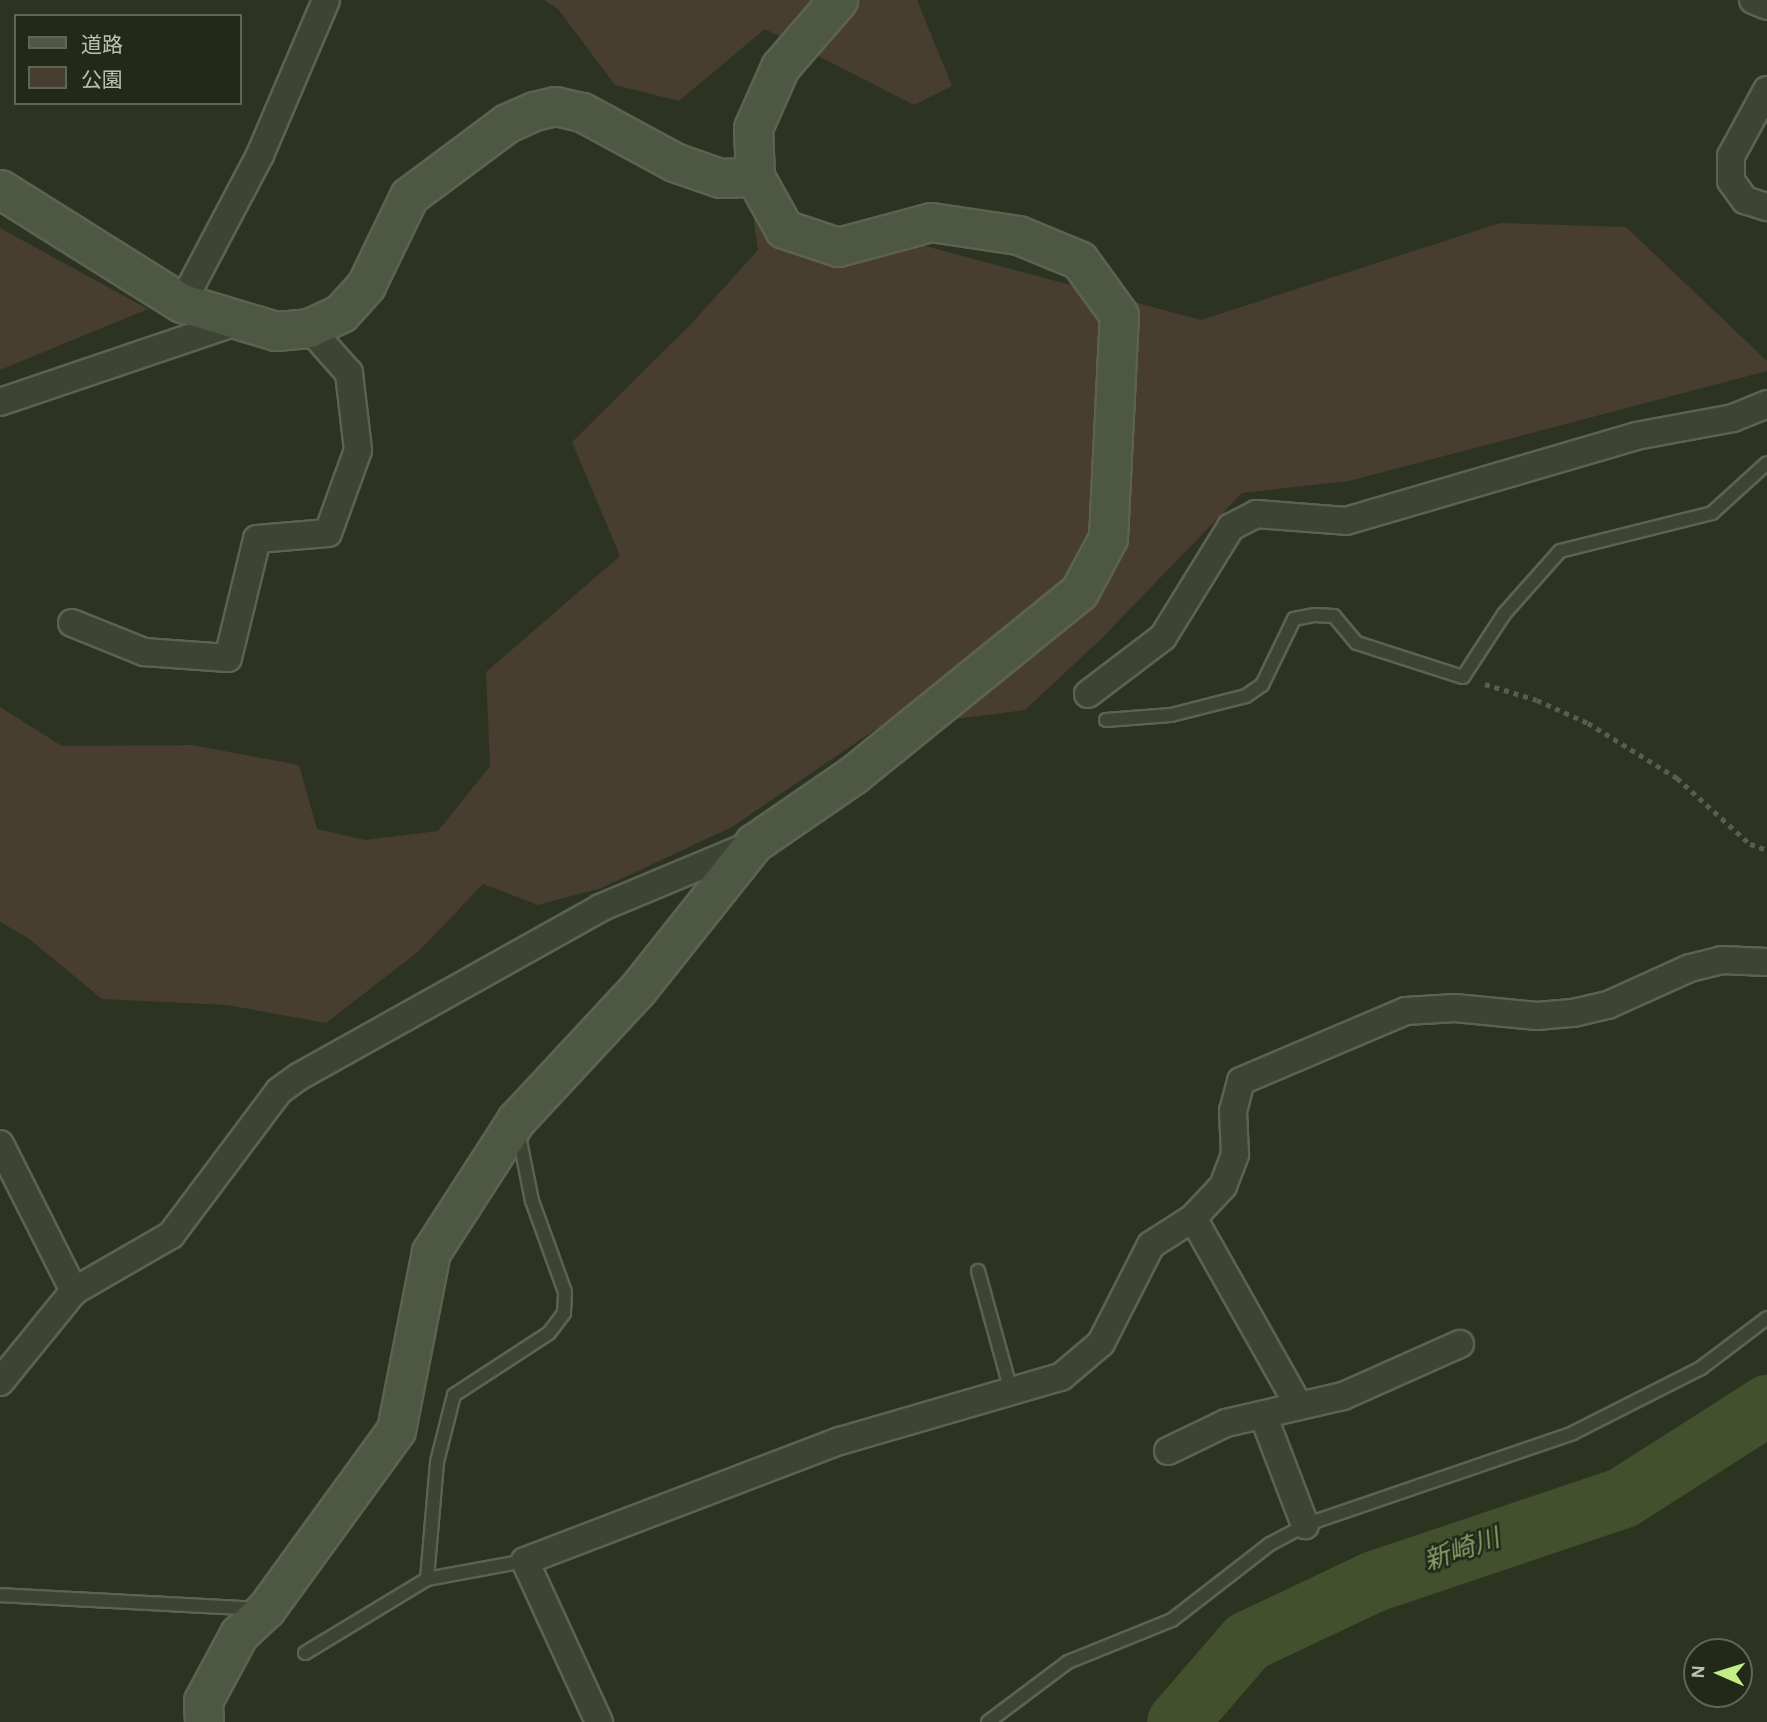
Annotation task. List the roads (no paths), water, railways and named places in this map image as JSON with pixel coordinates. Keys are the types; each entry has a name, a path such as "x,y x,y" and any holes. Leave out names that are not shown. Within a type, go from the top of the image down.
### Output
{"street":[{"path":"182,303 260,156 326,0"},
{"path":"0,1382 74,1291 171,1235 279,1091 300,1076 600,908 754,843 853,775 1079,592 1108,538 1119,315 1079,260 1018,235 931,222 838,247 784,229 755,177 753,128 780,67 838,0"},
{"path":"1753,0 1767,6"},
{"path":"1767,90 1731,156 1731,181 1745,200 1767,207"},
{"path":"0,189 182,303 236,322 276,331 309,328 341,313 366,285 409,196 508,123 534,111 555,106 582,112 674,162 720,178 755,177"},
{"path":"0,402 236,322"},
{"path":"72,623 144,652 228,658 257,538 328,533 358,450 349,373 309,328"},
{"path":"1088,694 1163,637 1231,527 1256,514 1346,521 1623,439 1733,418 1767,404"},
{"path":"204,1722 203,1701 233,1645 266,1609 396,1430 432,1252 516,1120 637,990 754,843"},
{"path":"599,1722 525,1561 840,1441 1061,1377 1101,1343 1151,1245 1194,1218 1223,1186 1236,1154 1233,1111 1241,1081 1406,1011 1573,1013 1608,1005 1690,968 1722,960 1767,962"},
{"path":"0,1144 74,1291"},
{"path":"1194,1218 1299,1406"},
{"path":"1168,1451 1226,1423 1343,1396 1460,1344"},
{"path":"1263,1415 1305,1525"}],"lane":[{"path":"1106,720 1171,715 1246,695 1262,685 1294,619 1314,615 1334,617 1357,643 1463,677 1504,614 1560,551 1712,513 1767,463"},
{"path":"427,1579 437,1462 454,1395 549,1333 564,1313 565,1292 532,1201 516,1120"},
{"path":"978,1271 1011,1391"},
{"path":"988,1722 1068,1662 1172,1620 1270,1544 1305,1525 1573,1433 1701,1368 1767,1318"},
{"path":"305,1653 427,1579 525,1561"},
{"path":"0,1595 266,1609"}],"waterway":[{"name":"新崎川","path":"1177,1722 1247,1641 1374,1581 1623,1497 1767,1405"}]}
